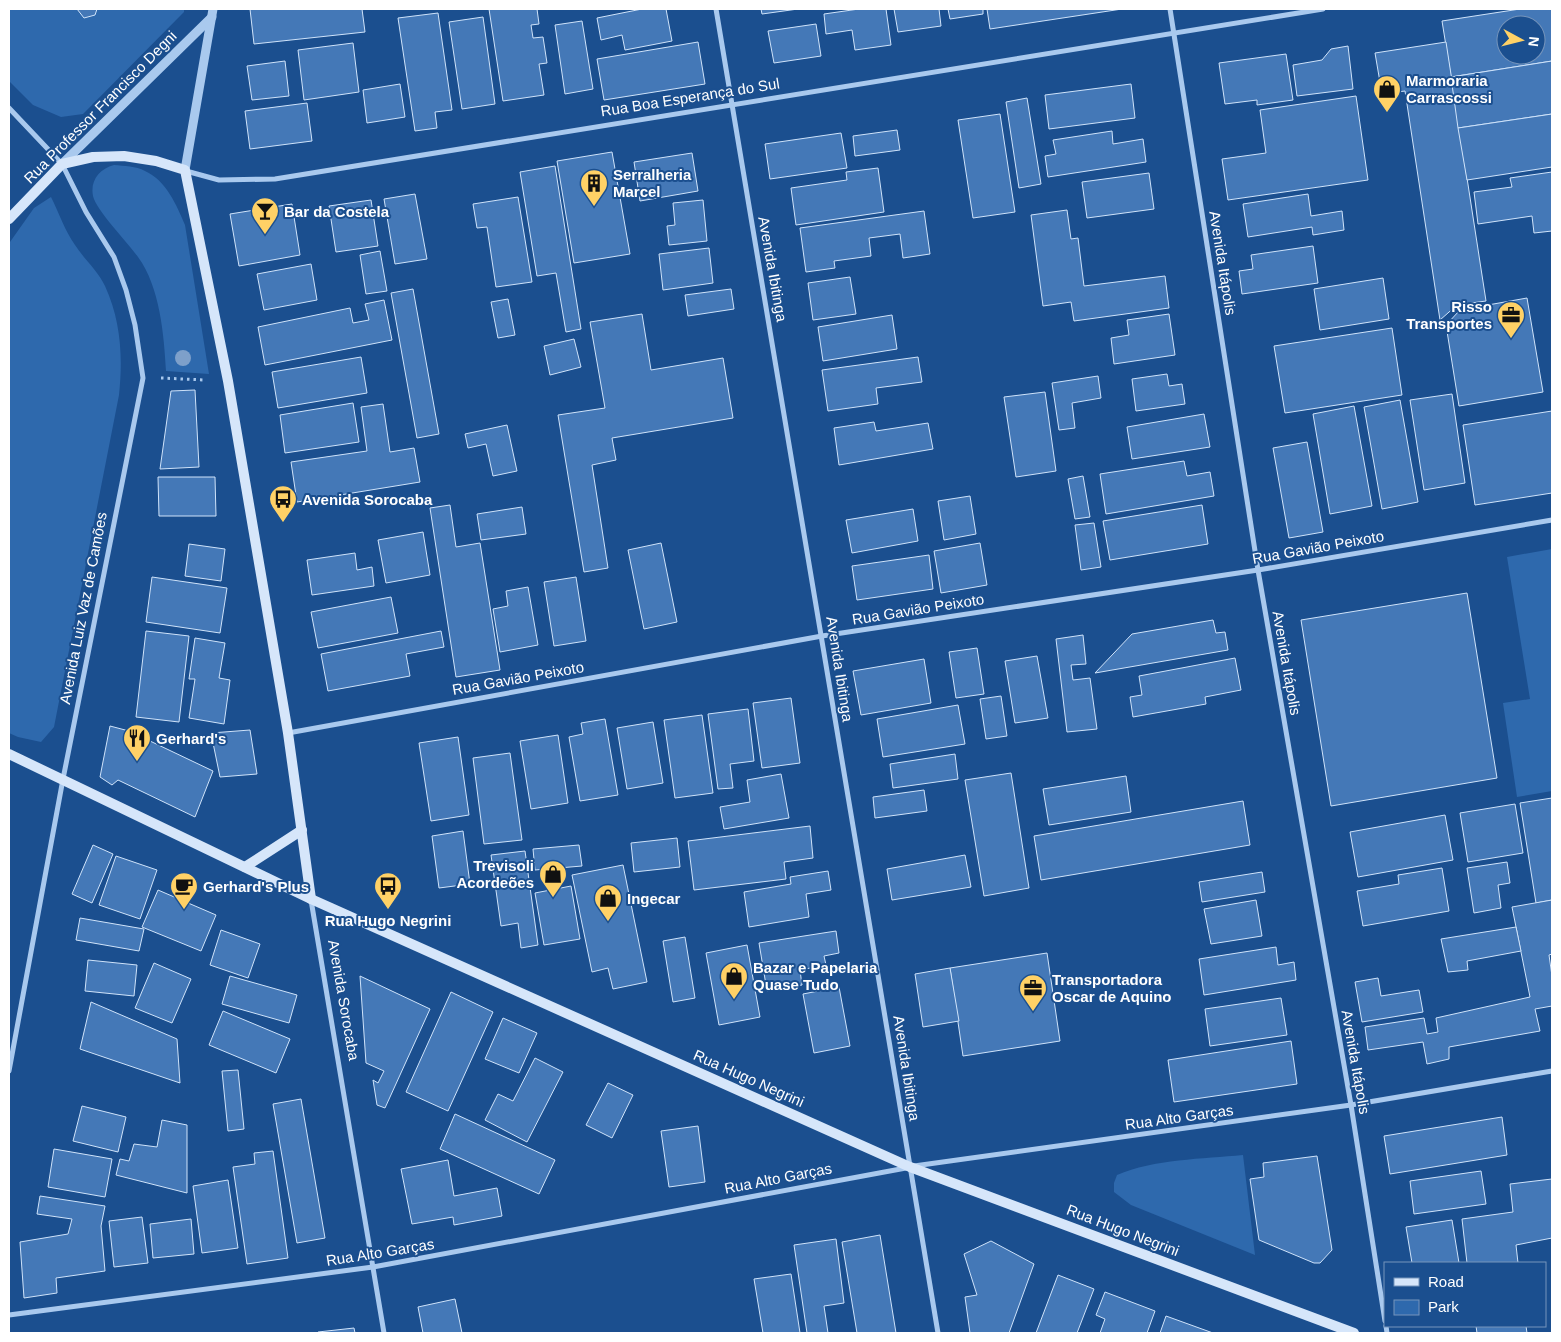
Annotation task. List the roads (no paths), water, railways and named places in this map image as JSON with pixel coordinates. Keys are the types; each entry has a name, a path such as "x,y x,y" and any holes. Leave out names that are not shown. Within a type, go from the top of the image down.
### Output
{"main road":[{"name":"Rua Boa Esperança do Sul","path":"62,164 93,157 124,156 156,161 185,170"},
{"name":"Rua Professor Francisco Degni","path":"9,219 62,164"},
{"name":"Avenida Sorocaba","path":"185,170 228,381 288,733 311,899"},
{"name":"Rua Hugo Negrini","path":"9,754 311,899 910,1167 1354,1333"},
{"path":"245,867 302,830"}],"street":[{"name":"Avenida Ibitinga","path":"716,9 938,1333"},
{"name":"Avenida Itápolis","path":"1170,9 1258,570 1351,1105 1384,1315"},
{"name":"Rua Boa Esperança do Sul","path":"185,170 219,180 275,179 1323,9"},
{"name":"Rua Professor Francisco Degni","path":"62,164 213,13"},
{"path":"185,170 213,13"},
{"name":"Avenida Luiz Vaz de Camões","path":"9,108 62,164 86,212 114,257 135,325 143,378 63,779 9,1071"},
{"name":"Rua Gavião Peixoto","path":"288,733 822,636 1258,570 1552,520"},
{"name":"Avenida Sorocaba","path":"311,899 384,1333"},
{"name":"Rua Alto Garças","path":"9,1315 373,1267 910,1167 1351,1105 1552,1071"}],"place":[{"name":"Marmoraria Carrascossi","path":"1387,113"},
{"name":"Serralheria Marcel","path":"594,207"},
{"name":"Bar da Costela","path":"265,235"},
{"name":"Risso Transportes","path":"1511,339"},
{"name":"Avenida Sorocaba","path":"283,523"},
{"name":"Gerhard's","path":"137,762"},
{"name":"Trevisoli Acordeões","path":"553,898"},
{"name":"Gerhard's Plus","path":"184,910"},
{"name":"Rua Hugo Negrini","path":"388,910"},
{"name":"Ingecar","path":"608,922"},
{"name":"Bazar e Papelaria Quase Tudo","path":"734,1000"},
{"name":"Transportadora Oscar de Aquino","path":"1033,1012"}]}
